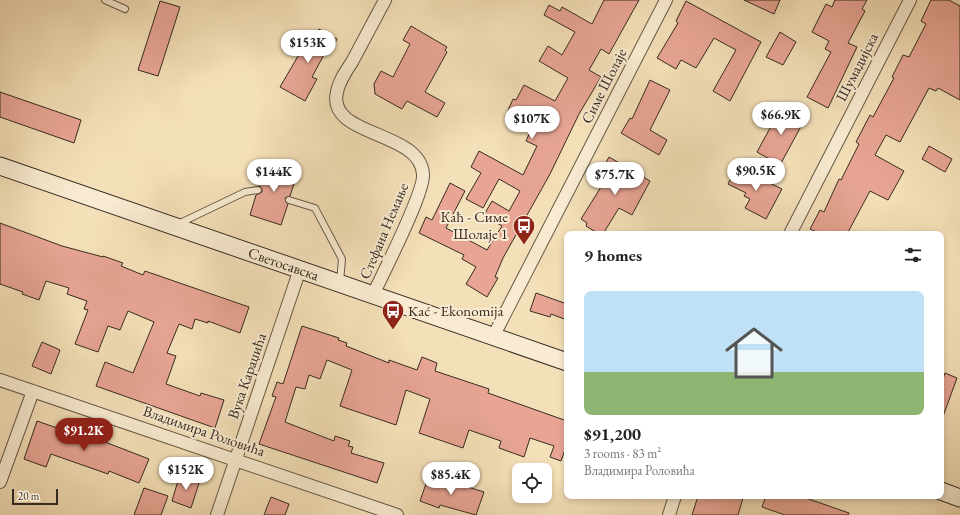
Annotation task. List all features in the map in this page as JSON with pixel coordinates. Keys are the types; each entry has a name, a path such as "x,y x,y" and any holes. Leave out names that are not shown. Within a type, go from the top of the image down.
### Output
{"main road":[{"name":"Светосавска","path":"0,166 340,282 564,361"},
{"path":"944,492 960,498"}],"street":[{"name":"Стефана Немање","path":"374,295 419,195 424,177 421,162 412,152 358,126 339,111 336,105 339,85 385,0"},
{"name":"Симе Шолаје","path":"493,337 666,0"},
{"name":"Шумадијска","path":"792,231 910,0"},
{"name":"Вука Караџића","path":"217,515 300,269"},
{"name":"Владимира Роловића","path":"0,380 397,515"},
{"path":"0,482 33,391"},
{"path":"669,515 674,499"}],"lane":[{"path":"104,0 125,10"},
{"path":"175,226 245,192 258,190"},
{"path":"289,200 315,208 342,258 340,282"}],"building":[{"path":"604,0 639,0 609,54 601,49 589,70 601,77 579,114 550,174 503,258 495,277 498,278 487,297 466,284 476,267 462,259 464,255 419,233 426,217 432,220 450,183 465,191 446,228 487,250 502,226 484,215 492,201 509,211 520,191 499,179 483,208 466,199 481,173 471,167 479,151 523,175 537,146 526,141 531,130 505,117 513,99 516,100 524,85 555,101 568,78 539,61 548,46 562,55 575,32 544,15 549,5 560,11 562,7 592,24"},
{"path":"744,0 780,0 774,14"},
{"path":"835,0 867,0 862,9 865,11 848,43 857,47 828,108 807,97 831,52 825,49 829,41 812,32 826,4 832,7"},
{"path":"931,0 949,0 960,6 960,100 938,88 936,91 929,88 900,142 886,135 875,155 904,171 888,200 870,191 849,231 814,231 810,229 820,210 824,212 839,179 841,180 859,144 856,142 870,115 873,117 894,78 892,77 903,55 909,57 926,24 921,21"},
{"path":"160,1 180,7 158,76 138,70"},
{"path":"686,1 761,42 730,101 713,91 736,50 714,38 696,68 681,60 676,69 657,58 678,23 676,21"},
{"path":"411,26 447,47 445,50 447,52 425,92 445,103 437,117 407,101 402,109 375,94 374,84 381,71 393,77 410,44 403,40"},
{"path":"319,29 337,39 331,51 327,49 312,77 317,79 305,101 280,87 301,51 298,50 305,37 308,38 311,32 316,34"},
{"path":"780,32 796,42 783,65 766,57"},
{"path":"650,80 670,90 650,130 667,140 659,155 621,133 630,118 632,119"},
{"path":"0,92 81,120 74,143 0,117"},
{"path":"782,106 805,119 780,165 757,152"},
{"path":"929,146 952,159 945,172 922,159"},
{"path":"609,157 650,181 632,215 619,208 605,231 594,231 586,226 587,223 581,219 606,179 599,175"},
{"path":"272,160 295,167 290,183 294,184 290,196 285,198 288,204 281,225 250,215 256,195 262,192 262,189 259,186 263,175 266,176"},
{"path":"737,167 782,189 766,219 745,208 750,199 744,196 746,193 728,184"},
{"path":"0,223 62,246 103,256 123,263 121,266 143,275 145,271 249,307 240,333 208,321 208,323 195,319 192,329 179,324 167,353 176,356 166,384 200,396 201,393 224,400 215,428 96,386 105,362 133,373 154,322 128,311 120,330 108,326 98,352 75,344 88,310 84,309 87,301 67,294 69,288 46,281 39,300 22,294 23,292 0,284"},
{"path":"536,293 564,303 564,319 551,314 550,317 530,311"},
{"path":"302,326 339,338 338,340 347,343 346,346 389,363 389,360 417,370 422,357 437,363 435,371 489,389 488,393 564,420 564,452 561,461 550,457 554,446 530,438 524,457 499,448 501,441 469,430 463,448 419,433 430,399 406,390 396,425 340,406 352,370 327,360 320,379 309,375 305,389 296,387 285,422 334,441 335,436 350,441 348,446 353,447 351,453 384,463 377,483 259,444 276,397 272,396 277,382 283,384"},
{"path":"42,342 60,350 51,374 32,366"},
{"path":"945,373 957,378 944,414"},
{"path":"37,421 66,431 67,429 92,437 149,459 139,483 109,471 108,474 51,454 46,467 24,459"},
{"path":"180,474 200,480 191,508 172,501"},
{"path":"429,475 484,492 476,515 440,505 439,508 420,501"},
{"path":"144,488 168,496 161,515 134,515"},
{"path":"271,497 289,504 285,515 264,515"},
{"path":"697,499 743,499 738,515 692,515"},
{"path":"765,499 809,499 849,513 848,515 785,515 762,507"}],"place":[{"name":"Каћ - Симе Шолаје 1","path":"524,246"},
{"name":"Kać - Ekonomija","path":"393,330"}]}
